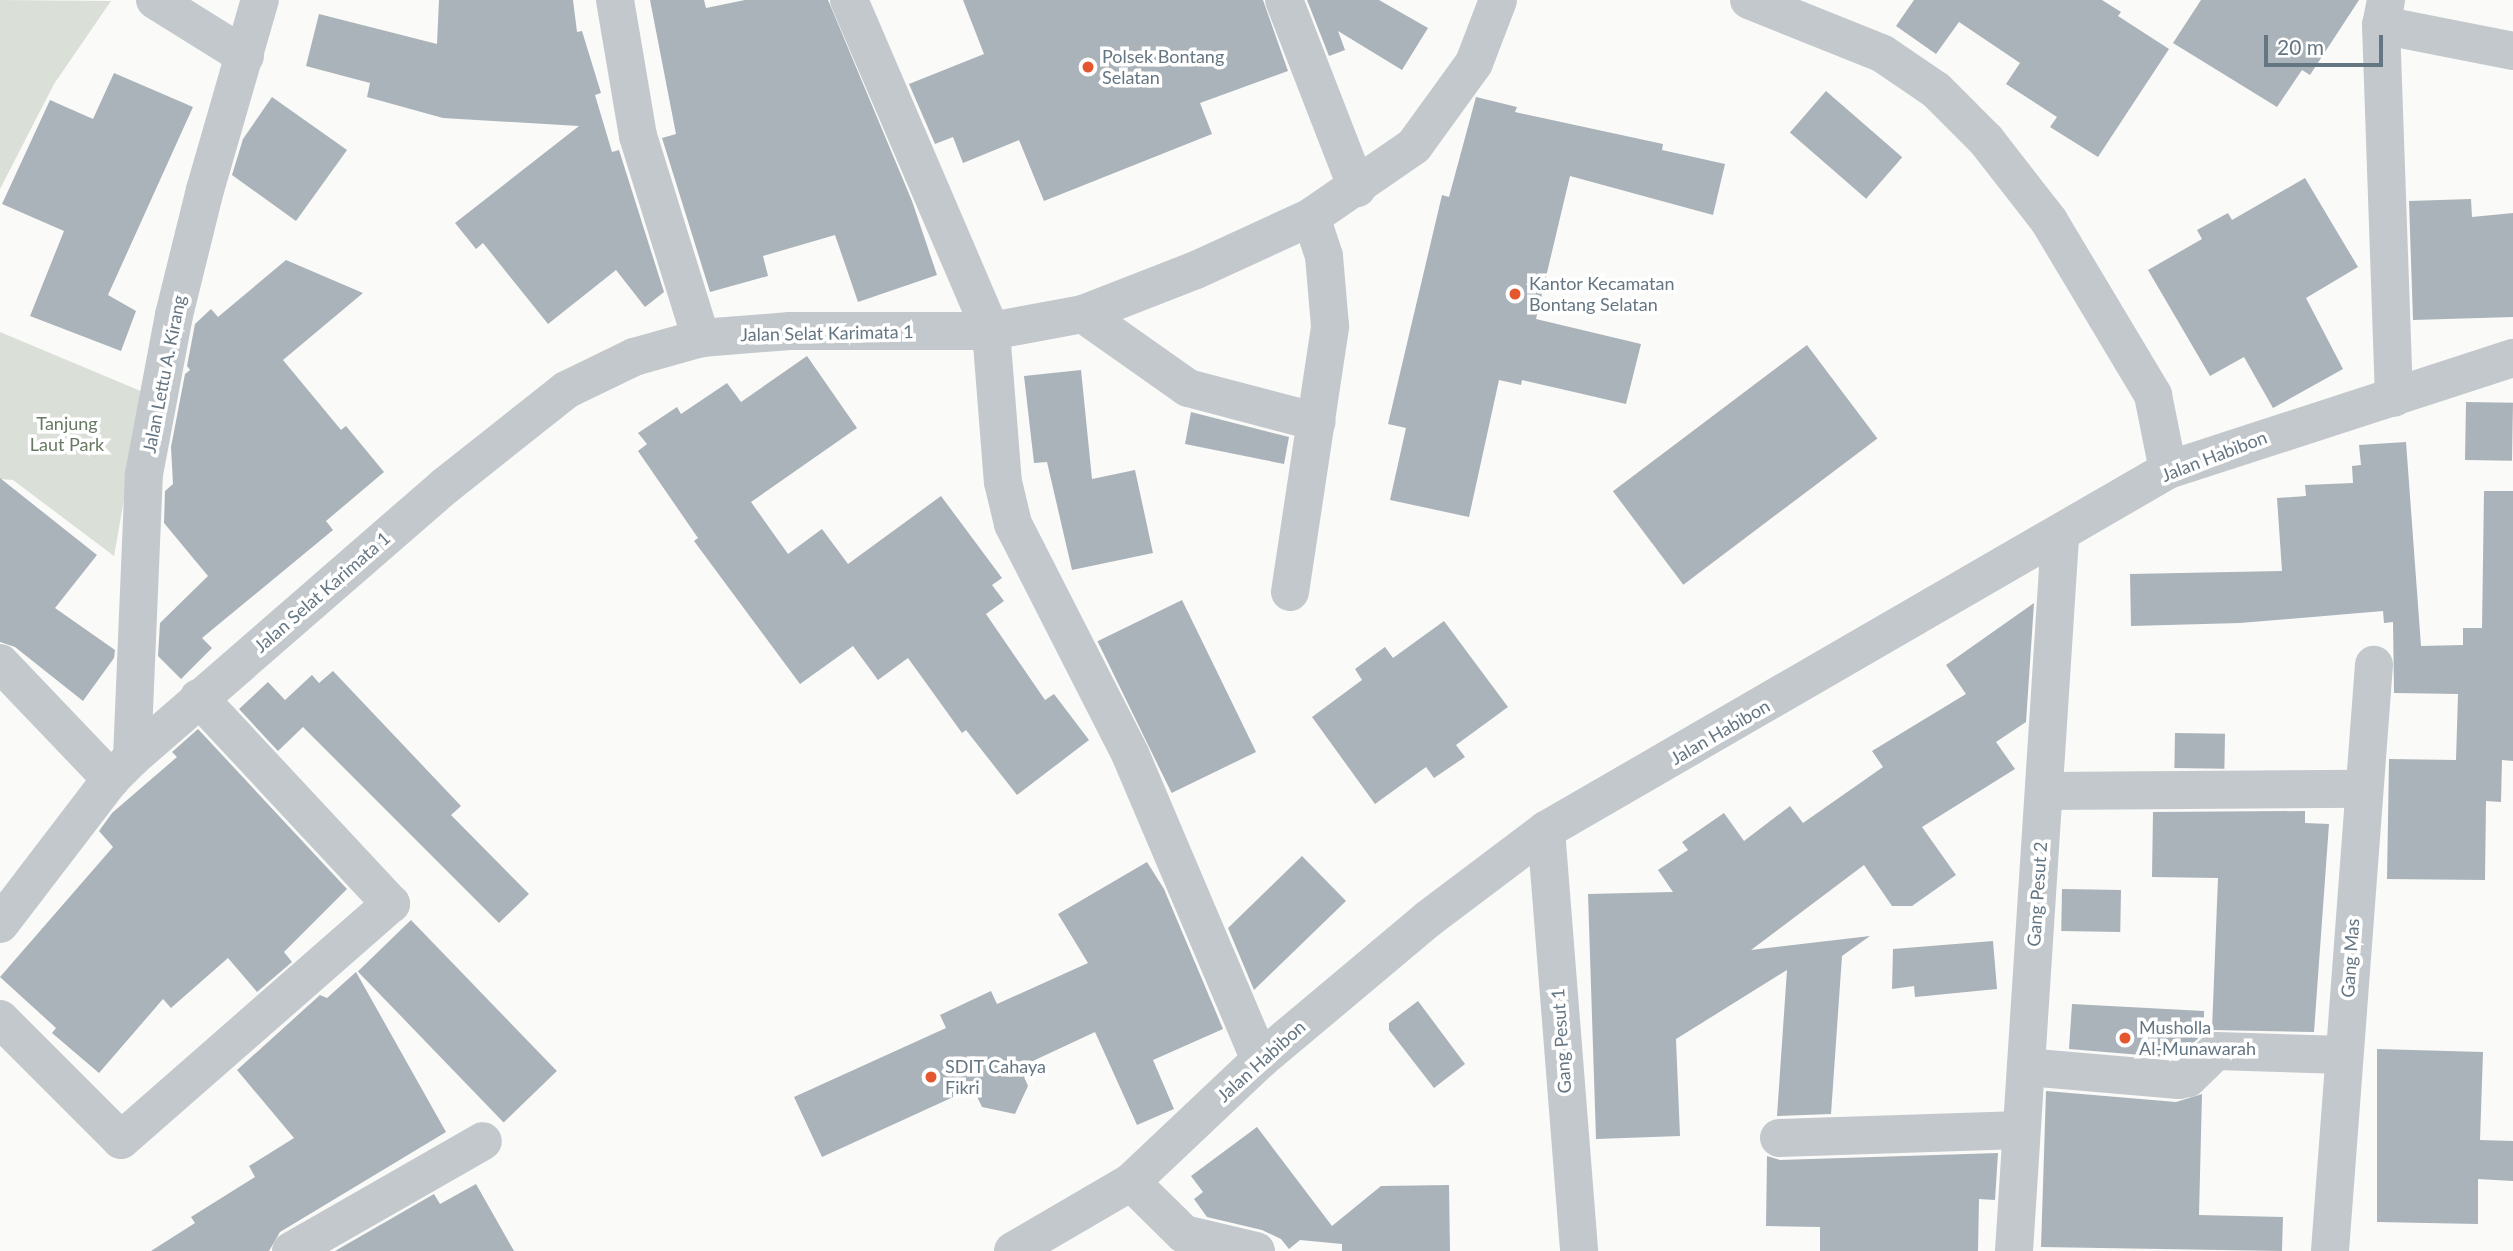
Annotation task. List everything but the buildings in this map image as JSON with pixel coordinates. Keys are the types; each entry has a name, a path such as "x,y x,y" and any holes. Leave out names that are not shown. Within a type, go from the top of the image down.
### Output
{"street":[{"path":"155,0 244,57"},
{"name":"Jalan Lettu A. Kirang","path":"122,769 144,474 177,303 260,0"},
{"path":"615,0 638,136 701,338"},
{"path":"849,0 991,331 1001,470 1013,524 1130,756 1260,1060"},
{"path":"1284,0 1357,188"},
{"name":"Jalan Selat Karimata 1","path":"0,923 122,769 445,486 566,390 634,357 701,338 790,331 991,331 1083,314 1311,217 1357,188 1414,146 1474,63 1497,0"},
{"path":"1749,0 1883,54 1936,90 1986,139 2049,220 2153,395 2168,470"},
{"path":"2394,398 2380,8 2513,51"},
{"path":"1290,592 1317,422 1330,313 1324,256 1311,217"},
{"path":"1083,314 1188,388 1317,422"},
{"name":"Jalan Habibon","path":"1013,1251 1130,1182 1260,1060 1428,919 1546,830 2060,537 2168,470 2275,432 2394,398 2513,358"},
{"name":"Gang Pesut 2","path":"2014,1251 2060,537"},
{"path":"0,663 122,769"},
{"name":"Gang Mas","path":"2330,1251 2361,789 2374,665"},
{"path":"0,1019 121,1140 391,904 200,698"},
{"path":"2044,791 2361,789"},
{"name":"Gang Pesut 1","path":"1546,830 1579,1251"},
{"path":"2026,1067 2178,1080 2188,1078 2216,1051 2344,1055"},
{"path":"1779,1138 2021,1130"},
{"path":"291,1251 483,1142"},
{"path":"1130,1182 1182,1242 1256,1251"}],"green space":[{"path":"0,0 111,1 54,84 0,189"},
{"name":"Tanjung Laut Park","path":"0,332 143,392 114,556 13,480 0,479"}],"place":[{"name":"Polsek Bontang Selatan","path":"1088,67"},
{"name":"Kantor Kecamatan Bontang Selatan","path":"1515,294"},
{"name":"Musholla Al-Munawarah","path":"2125,1038"},
{"name":"SDIT Cahaya Fikri","path":"931,1077"}]}
